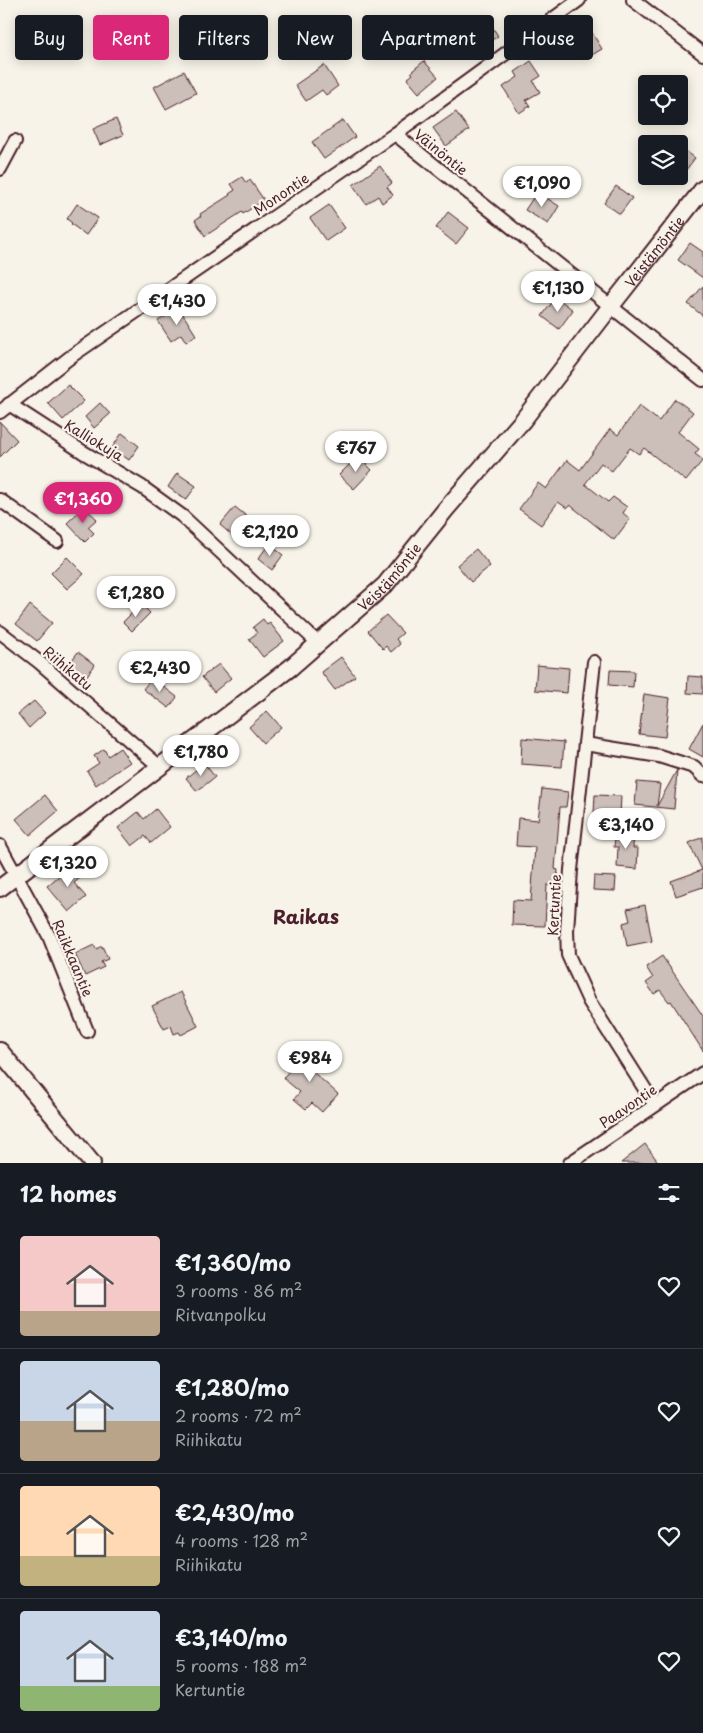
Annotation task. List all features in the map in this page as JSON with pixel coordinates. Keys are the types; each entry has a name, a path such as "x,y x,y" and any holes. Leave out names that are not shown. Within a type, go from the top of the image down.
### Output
{"street":[{"name":"Monontie","path":"5,408 73,355 395,134 579,0"},
{"path":"633,0 703,54"},
{"name":"Väinöntie","path":"395,134 703,380"},
{"path":"0,169 15,141"},
{"name":"Veistämöntie","path":"0,888 290,668 385,585 446,508 523,420 703,189"},
{"name":"Kalliokuja","path":"5,408 142,487 182,516 318,644"},
{"path":"0,500 57,541"},
{"name":"Riihikatu","path":"0,632 39,662 160,767"},
{"name":"Kertuntie","path":"594,662 571,870 567,931 568,955 589,1001 656,1105"},
{"path":"585,744 659,756 694,767 703,776"},
{"name":"Raikkaantie","path":"0,846 49,936 87,1031"},
{"path":"0,1050 92,1163"},
{"name":"Paavontie","path":"570,1163 703,1073"}],"building":[{"path":"494,29 498,36 494,39"},
{"path":"593,34 602,49 593,54"},
{"path":"424,61 438,77 419,93 407,79 413,74 411,72"},
{"path":"531,61 541,76 533,81 540,92 526,100 530,106 519,113 503,87 518,77 515,72"},
{"path":"324,65 338,86 326,95 322,90 306,101 295,85"},
{"path":"184,71 196,93 166,109 154,87"},
{"path":"456,112 469,130 446,146 433,128"},
{"path":"116,119 123,135 100,145 93,129"},
{"path":"343,120 355,137 324,159 312,142"},
{"path":"688,153 695,158 688,167"},
{"path":"380,166 392,183 387,187 393,195 382,203 378,196 366,204 353,185"},
{"path":"242,177 246,183 250,180 264,200 205,236 195,220 201,216 200,214 230,195 235,190 231,184"},
{"path":"616,186 632,198 620,214 604,203"},
{"path":"537,192 559,206 548,224 525,210"},
{"path":"77,204 98,218 86,235 67,219"},
{"path":"329,205 345,228 326,241 310,218"},
{"path":"448,212 469,228 456,244 436,228"},
{"path":"690,243 703,252 703,278 678,260"},
{"path":"703,286 703,316 688,304"},
{"path":"556,297 573,310 559,329 542,316"},
{"path":"179,308 196,335 186,342 181,334 171,341 158,321"},
{"path":"68,385 84,401 63,420 48,403"},
{"path":"675,399 693,412 678,432 699,449 695,454 703,460 686,481 644,448 639,454 630,448 612,471 601,463 585,484 608,502 613,497 627,507 623,513 630,519 614,540 570,505 567,508 558,502 541,525 519,509 538,483 546,489 567,460 580,470 610,429 618,435 639,406 659,421"},
{"path":"100,403 110,414 94,428 85,417"},
{"path":"0,422 17,440 0,457"},
{"path":"122,433 139,446 129,460 112,448"},
{"path":"358,456 372,470 354,489 339,475"},
{"path":"177,473 196,486 186,500 168,487"},
{"path":"84,507 97,519 88,527 94,533 85,542 67,523"},
{"path":"235,507 255,523 240,542 220,525"},
{"path":"269,544 283,555 272,570 258,559"},
{"path":"476,549 490,566 471,582 457,565"},
{"path":"67,557 84,574 67,589 51,573"},
{"path":"141,604 150,613 132,631 123,622"},
{"path":"30,605 52,623 37,641 16,624"},
{"path":"386,615 403,633 396,639 400,644 391,652 386,646 383,649 368,631"},
{"path":"263,619 267,625 270,623 284,641 263,657 249,639 257,633 253,627"},
{"path":"78,652 95,665 85,678 68,665"},
{"path":"341,657 355,676 335,690 321,672"},
{"path":"219,664 231,678 214,692 202,677"},
{"path":"537,665 569,668 567,693 535,690"},
{"path":"610,670 634,671 633,687 609,685"},
{"path":"688,676 703,677 703,694 687,693"},
{"path":"152,678 177,697 169,708 143,689"},
{"path":"644,694 670,698 665,737 639,734"},
{"path":"34,701 45,713 29,728 18,714"},
{"path":"267,711 281,727 263,743 249,727"},
{"path":"703,723 703,757 689,749"},
{"path":"522,738 564,742 562,767 521,764"},
{"path":"120,748 130,762 96,785 87,771 99,763 94,756 104,749 108,756"},
{"path":"204,763 215,777 197,791 186,778"},
{"path":"677,770 674,809 635,805 637,782 660,784 657,806"},
{"path":"542,789 568,792 566,807 560,807 555,869 558,870 556,886 547,885 545,926 512,925 513,900 531,901 535,847 516,846 518,818 538,820"},
{"path":"45,795 58,811 30,835 16,819"},
{"path":"595,795 621,796 620,815 594,813"},
{"path":"156,809 170,827 151,843 145,836 132,846 118,828 138,812 144,819"},
{"path":"616,830 634,831 633,848 638,848 637,869 617,867 618,847 614,847"},
{"path":"703,837 703,887 676,896 671,881 702,870 689,843"},
{"path":"74,863 84,875 74,883 86,897 69,912 47,886"},
{"path":"594,876 616,877 615,891 593,890"},
{"path":"645,905 652,941 627,946 623,923 630,921 627,909"},
{"path":"94,945 96,949 102,946 108,959 101,962 104,967 85,976 75,954"},
{"path":"662,956 703,1016 703,1051 671,1001 669,1002 660,990 654,994 646,983 653,978 646,967"},
{"path":"181,992 198,1026 181,1035 179,1032 174,1034 171,1026 164,1029 152,1006"},
{"path":"308,1049 322,1062 313,1072 338,1094 322,1112 312,1103 306,1109 294,1099 300,1092 283,1078"},
{"path":"645,1144 659,1163 621,1163"}],"district":[{"name":"Raikas","path":"306,916"}]}
